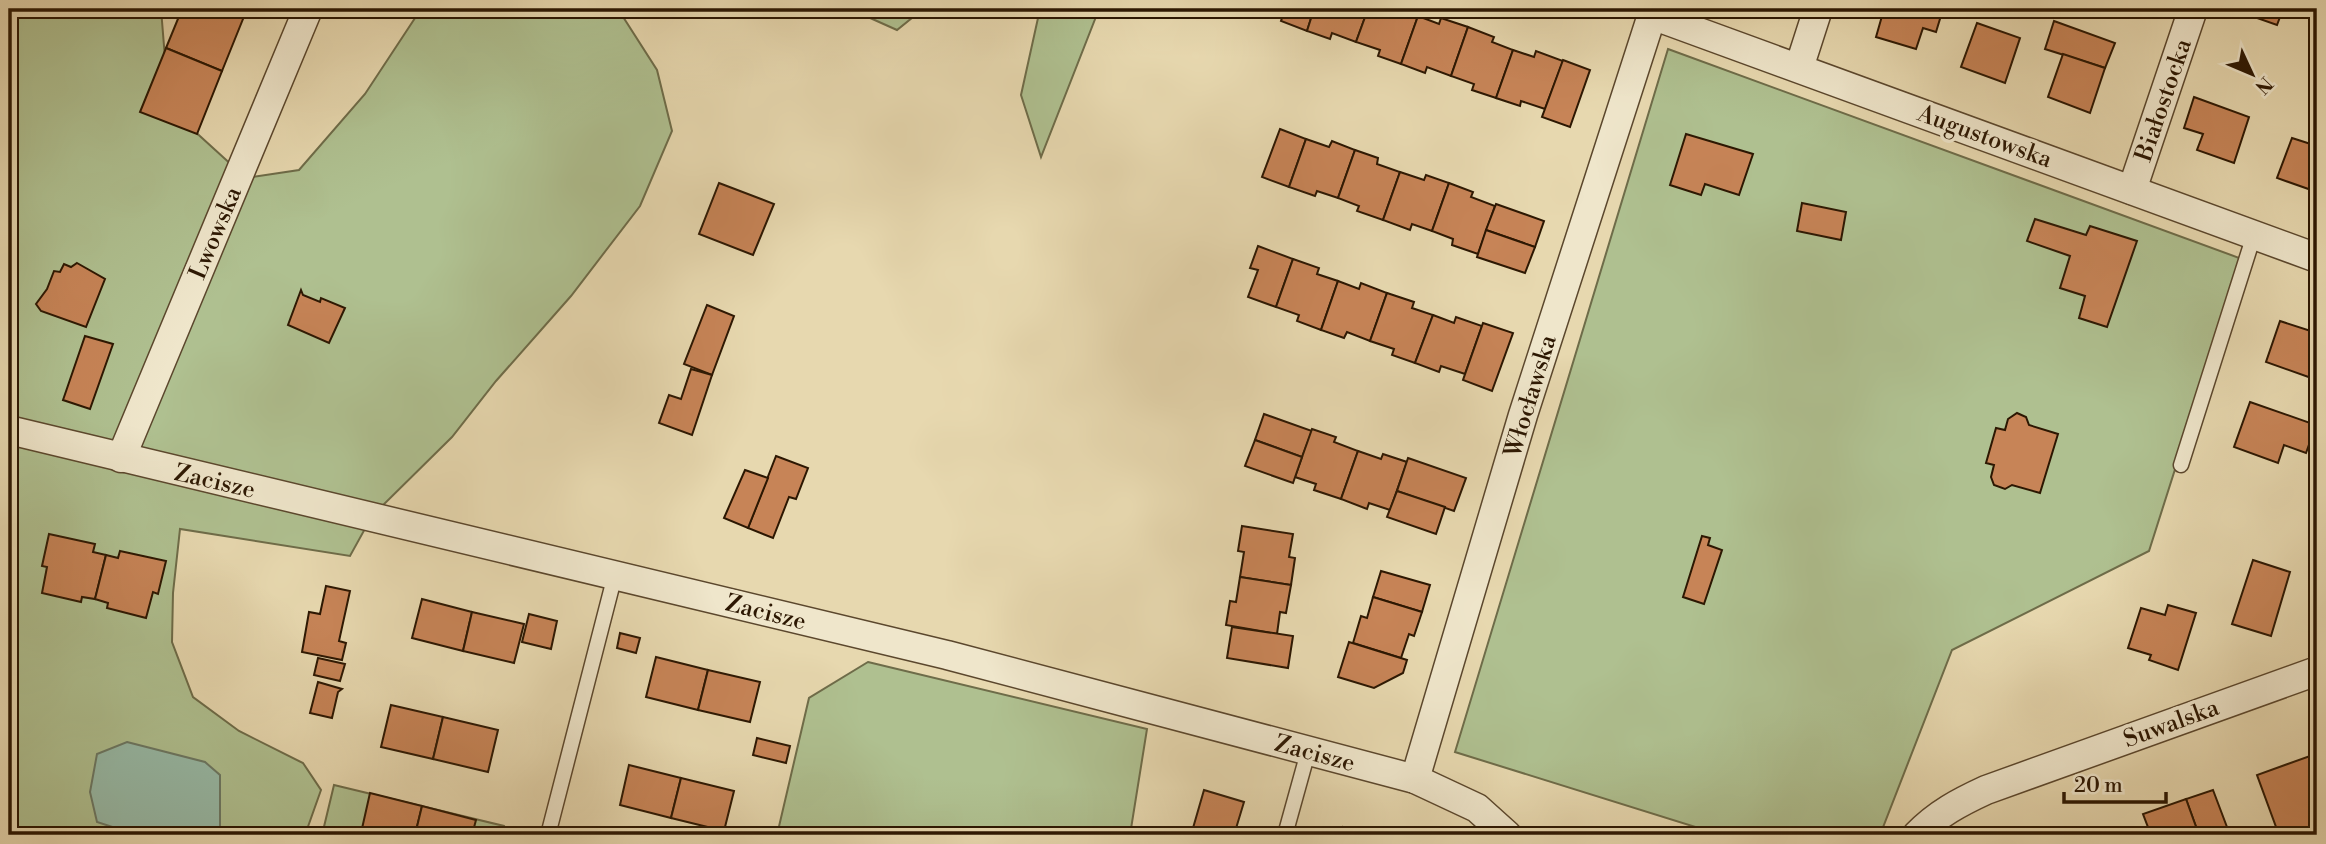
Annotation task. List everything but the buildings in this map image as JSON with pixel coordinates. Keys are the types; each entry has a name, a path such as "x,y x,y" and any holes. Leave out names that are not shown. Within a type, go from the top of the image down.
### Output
{"street":[{"name":"Lwowska","path":"121,458 308,9"},
{"path":"1799,68 1818,9"},
{"name":"Białostocka","path":"2132,190 2193,9"},
{"name":"Augustowska","path":"1652,15 2317,258"},
{"name":"Włocławska","path":"1415,779 1523,415 1652,15"},
{"name":"Zacisze","path":"9,430 947,655 1415,779 1477,808 1507,835"},
{"name":"Suwalska","path":"1917,835 1929,822 1956,803 1986,790 2317,671"}],"lane":[{"path":"2181,465 2254,235"},
{"path":"548,835 615,575"},
{"path":"1285,835 1308,752"}],"shaded area":[{"path":"9,9 161,9 168,95 190,127 246,178 299,170 365,94 421,9 618,9 657,70 672,131 640,206 571,296 496,381 452,437 372,516 350,556 180,529 173,593 172,642 193,697 239,731 303,763 321,790 305,835 9,835"},
{"path":"850,9 923,9 897,30"},
{"path":"1040,9 1099,9 1041,157 1021,95"},
{"path":"1668,49 2242,259 2149,551 1952,650 1880,835 1721,835 1455,752"},
{"path":"868,662 1147,729 1130,835 777,835 809,698"},
{"path":"127,742 205,762 220,775 220,835 137,835 97,822 90,792 97,754"},
{"path":"334,785 504,826 510,835 322,835"}]}
